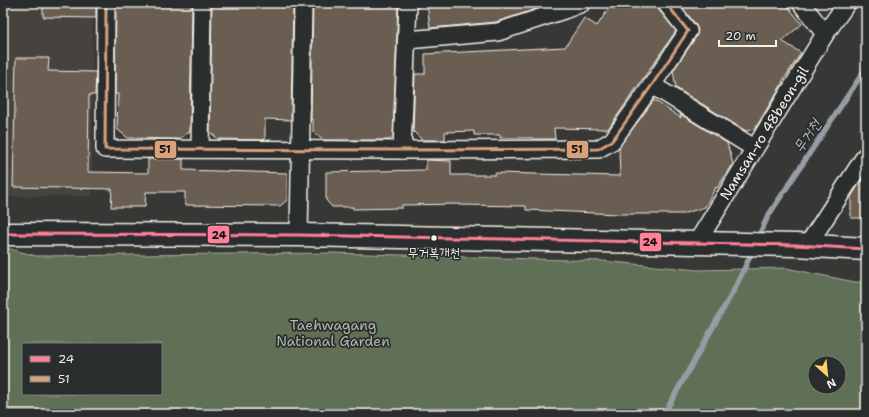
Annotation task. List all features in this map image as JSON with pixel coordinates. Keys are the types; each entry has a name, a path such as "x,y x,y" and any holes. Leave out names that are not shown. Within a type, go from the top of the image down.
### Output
{"main road":[{"path":"3,234 299,235 801,246 866,249"}],"street":[{"path":"106,3 105,149 300,150 598,149 612,141 688,31 666,3"},
{"path":"200,149 202,3"},
{"path":"299,235 303,3"},
{"path":"402,150 408,3"},
{"path":"407,40 498,32 582,3"},
{"path":"801,3 825,34"},
{"name":"Namsan-ro 48beon-gil","path":"696,244 825,34 847,3"},
{"path":"652,85 754,148"},
{"path":"801,246 866,155"}],"shaded area":[{"path":"3,3 93,3 92,196 3,197"}],"green space":[{"name":"Taehwagang National Garden","path":"3,247 36,256 334,253 602,261 698,270 786,268 855,282 866,282 866,414 3,414"}],"building":[{"path":"43,3 96,3 96,18 43,17"},
{"path":"116,3 192,3 190,131 180,139 128,138 117,129 118,94 115,94"},
{"path":"212,3 293,3 291,120 265,119 265,140 218,139 210,132"},
{"path":"313,3 398,3 393,137 389,140 323,140 313,132 313,120 311,120"},
{"path":"427,3 552,4 496,22 430,28"},
{"path":"618,3 656,3 658,9 676,31 608,129 554,128 555,139 500,138 500,135 474,135 474,131 445,132 445,140 422,140 413,131 415,74 425,74 425,54 565,47 584,18 597,26 611,5 615,7"},
{"path":"679,3 785,3 802,24 782,41 801,53 782,82 755,129 746,131 676,88 673,71 696,37 698,31 696,25"},
{"path":"16,58 49,58 48,71 96,72 95,95 89,95 88,172 148,173 148,159 183,159 183,170 287,173 287,200 280,206 185,205 185,192 146,192 145,207 111,207 112,189 13,187"},
{"path":"654,100 681,118 680,114 727,143 733,164 717,188 716,187 705,207 682,214 618,214 526,210 526,206 459,205 460,204 402,205 402,208 353,209 353,207 332,207 326,200 326,172 426,170 426,160 451,161 451,175 495,175 495,173 620,176 619,147"},
{"path":"866,173 866,218 851,218 851,197"}],"waterway":[{"name":"무거천","path":"757,240 768,216 866,68"},
{"name":"무거천","path":"664,414 735,288 753,250"}],"transit line":[{"name":"51","path":"106,3 105,149 402,150 598,149 612,141 688,31 666,3"},
{"name":"24","path":"3,234 299,235 796,245 866,249"}],"place":[{"name":"무거복개천","path":"434,238"}]}
